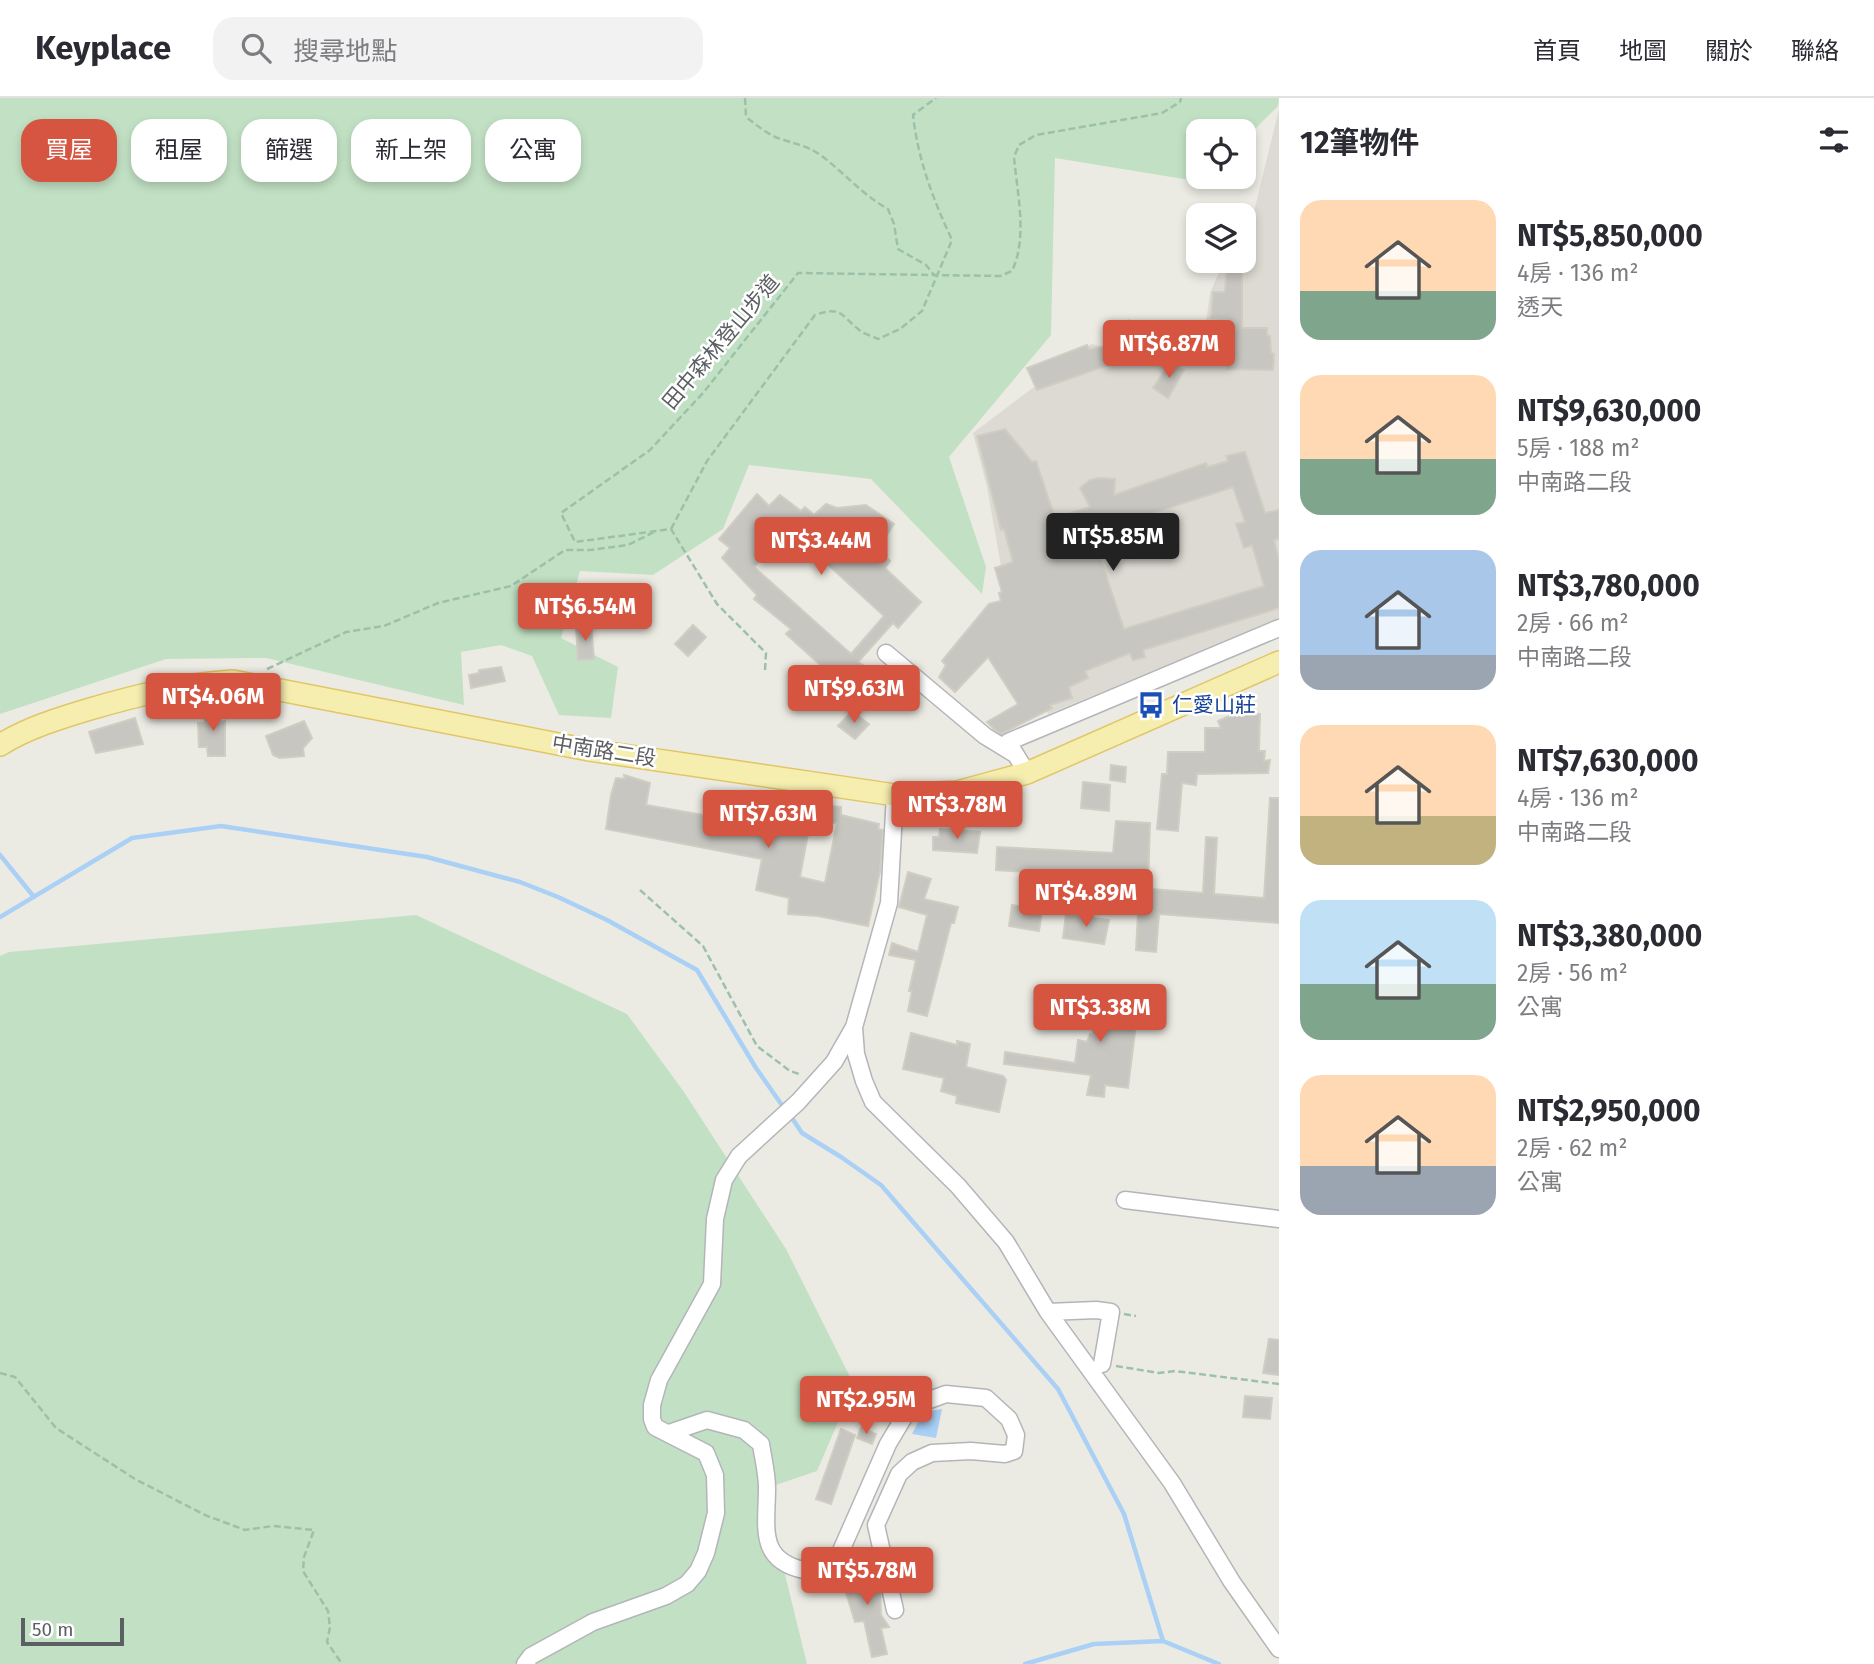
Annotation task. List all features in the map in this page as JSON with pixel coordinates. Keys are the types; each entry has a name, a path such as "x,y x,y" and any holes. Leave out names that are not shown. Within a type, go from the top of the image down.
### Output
{"main road":[{"name":"中南路二段","path":"0,745 57,719 136,696 191,684 233,681 589,750 895,795 957,792 1279,662"}],"street":[{"path":"1021,764 1008,742 1279,628"},
{"path":"886,653 1021,764"},
{"path":"525,1664 531,1656 593,1622 666,1596 687,1584 698,1571 706,1553 716,1513 715,1475 706,1453 655,1427 652,1405 659,1380 712,1284 715,1219 724,1180 739,1156 798,1102 835,1062 854,1027 889,903 895,795"},
{"path":"854,1027 856,1054 873,1102 958,1186 1006,1242 1048,1311 1172,1483 1232,1582 1279,1649"},
{"path":"1125,1200 1279,1219"},
{"path":"1048,1311 1111,1312 1102,1364"},
{"path":"670,1433 707,1420 744,1430 761,1444 766,1483 766,1539 776,1558 785,1566 809,1571 822,1570 832,1566 840,1553 888,1444 910,1407 946,1394 986,1398 1009,1419 1016,1435 1014,1451 1005,1454 971,1451 932,1453 912,1462 900,1474 876,1525 895,1611"}],"path":[{"path":"745,98 746,117 762,130 782,140 801,143 835,167 868,197 888,209 894,224 898,249 926,265 935,276"},
{"path":"765,670 766,653 717,604 671,529 707,461 815,315 829,310 847,316 859,330 878,339 900,329 922,311 952,240 930,193 917,147 913,115 936,98"},
{"path":"935,276 1000,276 1012,271 1017,261 1020,238 1014,157 1019,145 1036,135 1162,113 1180,102 1181,98"},
{"name":"田中森林登山步道","path":"671,529 575,542 561,513 650,450 703,393 798,273 935,276"},
{"path":"257,673 346,632 384,626 438,603 510,586 565,550 628,545 657,531"},
{"path":"640,890 703,946 757,1046 790,1072 818,1080"},
{"path":"1102,1364 1159,1373 1175,1371 1279,1384"},
{"path":"0,1373 15,1377 56,1428 135,1479 205,1515 245,1530 273,1526 314,1530 304,1557 303,1571 328,1611 330,1627 327,1642 342,1664"}],"shaded area":[{"path":"1279,109 1279,619 1048,714 1010,617 987,487 973,433 1091,344 1102,346 1116,342 1128,319 1203,345 1210,293 1219,273 1256,273 1256,203"}],"green space":[{"path":"0,98 1279,98 1278,106 1256,128 1256,119 1186,119 1186,179 1055,158 1051,335 949,457 986,567 982,594 871,479 749,465 723,529 653,575 580,571 561,638 618,667 611,718 559,715 532,656 501,645 461,652 464,705 266,658 166,659 0,714"},
{"path":"416,915 627,1014 684,1092 786,1249 854,1385 817,1471 764,1489 807,1664 0,1664 0,956 9,952"}],"water":[{"path":"942,1409 936,1438 912,1434 923,1416 930,1411"}],"building":[{"path":"1227,273 1242,273 1242,328 1267,328 1271,353 1274,354 1273,370 1227,369 1227,319 1211,318 1213,292 1225,292"},
{"path":"1129,324 1145,331 1132,358 1037,390 1027,368 1087,345 1089,349 1113,346 1120,342"},
{"path":"1170,362 1184,370 1168,398 1153,388"},
{"path":"1005,429 1032,462 1036,461 1055,518 1090,507 1080,488 1090,480 1115,479 1114,495 1206,463 1207,467 1228,461 1226,456 1245,452 1265,513 1279,510 1279,539 1274,540 1279,560 1279,608 1143,650 1145,657 1133,660 1130,653 1085,671 1088,678 1069,687 1072,698 1050,705 1052,708 1001,734 987,722 1018,704 988,657 955,692 939,677 946,665 942,661 989,604 1001,601 999,593 1002,592 995,568 1013,562 1004,529 1001,530 977,436","holes":["1233,487 1245,522 1236,524 1244,548 1252,545 1264,586 1124,629 1092,533"]},
{"path":"757,494 769,506 780,495 801,511 805,507 814,515 826,504 837,508 866,505 894,524 878,548 890,561 885,568 921,602 898,628 893,623 858,662 864,666 847,683 840,678 838,681 786,634 791,629 754,599 757,595 722,558 730,548 719,539","holes":["789,529 884,616 851,654 754,567"]},
{"path":"591,625 594,659 578,660 576,626"},
{"path":"693,625 706,637 688,656 675,644"},
{"path":"501,667 505,681 471,688 469,675 479,673 479,670"},
{"path":"204,707 219,708 219,722 225,721 225,756 208,756 207,747 199,747 198,723 205,723"},
{"path":"852,711 869,724 855,739 838,726"},
{"path":"1236,713 1260,714 1259,751 1265,751 1264,761 1270,760 1268,773 1197,774 1196,785 1182,783 1178,831 1157,829 1162,774 1167,774 1168,752 1205,752 1205,728 1221,728 1218,721"},
{"path":"135,718 143,744 96,753 89,732"},
{"path":"304,721 312,738 303,748 304,756 280,758 273,755 266,736"},
{"path":"1111,765 1126,767 1125,782 1110,780"},
{"path":"624,775 650,783 646,805 743,822 746,796 769,799 764,826 808,834 800,877 825,883 837,823 819,821 820,805 841,807 841,815 879,824 878,829 883,830 880,871 868,926 818,916 788,914 789,898 756,890 762,859 606,829 616,778 625,779"},
{"path":"1083,782 1110,785 1109,811 1081,808"},
{"path":"1270,798 1279,798 1279,923 1159,914 1156,952 1136,950 1138,913 1104,912 1108,877 996,870 997,847 1113,853 1116,821 1150,823 1148,886 1151,886 1151,889 1203,893 1206,837 1217,838 1214,894 1264,898"},
{"path":"940,829 980,832 977,853 933,850 933,837 939,837"},
{"path":"908,872 931,879 924,899 958,907 954,923 951,923 927,1016 908,1011 912,991 909,991 916,960 889,955 892,943 918,952 927,915 899,907"},
{"path":"1012,905 1042,910 1039,931 1009,926"},
{"path":"1066,914 1109,920 1104,944 1063,938"},
{"path":"1098,986 1140,992 1128,1088 1105,1085 1104,1097 1087,1095 1091,1075 1004,1064 1005,1052 1075,1063 1078,1040 1087,1042 1090,1034 1093,1035"},
{"path":"911,1033 957,1045 957,1041 970,1044 966,1067 1003,1076 1006,1080 999,1112 956,1103 957,1096 941,1091 944,1078 903,1069"},
{"path":"1269,1339 1279,1340 1279,1375 1263,1373"},
{"path":"1245,1396 1272,1398 1270,1419 1243,1417"},
{"path":"861,1428 876,1434 872,1444 857,1438"},
{"path":"841,1429 855,1435 831,1504 816,1499"},
{"path":"868,1559 866,1570 871,1583 877,1585 880,1590 881,1615 889,1627 881,1628 887,1654 872,1657 864,1621 855,1622 843,1583 850,1581 849,1571"}],"waterway":[{"path":"0,917 132,838 221,826 427,857 520,882 558,897 607,920 697,970 756,1068 784,1108"},
{"path":"0,855 34,897"},
{"path":"790,1115 802,1133 881,1185 1058,1389 1124,1514 1163,1641"},
{"path":"1025,1664 1094,1644 1163,1641 1219,1664"}],"place":[{"name":"仁愛山莊","path":"1151,705"}]}
